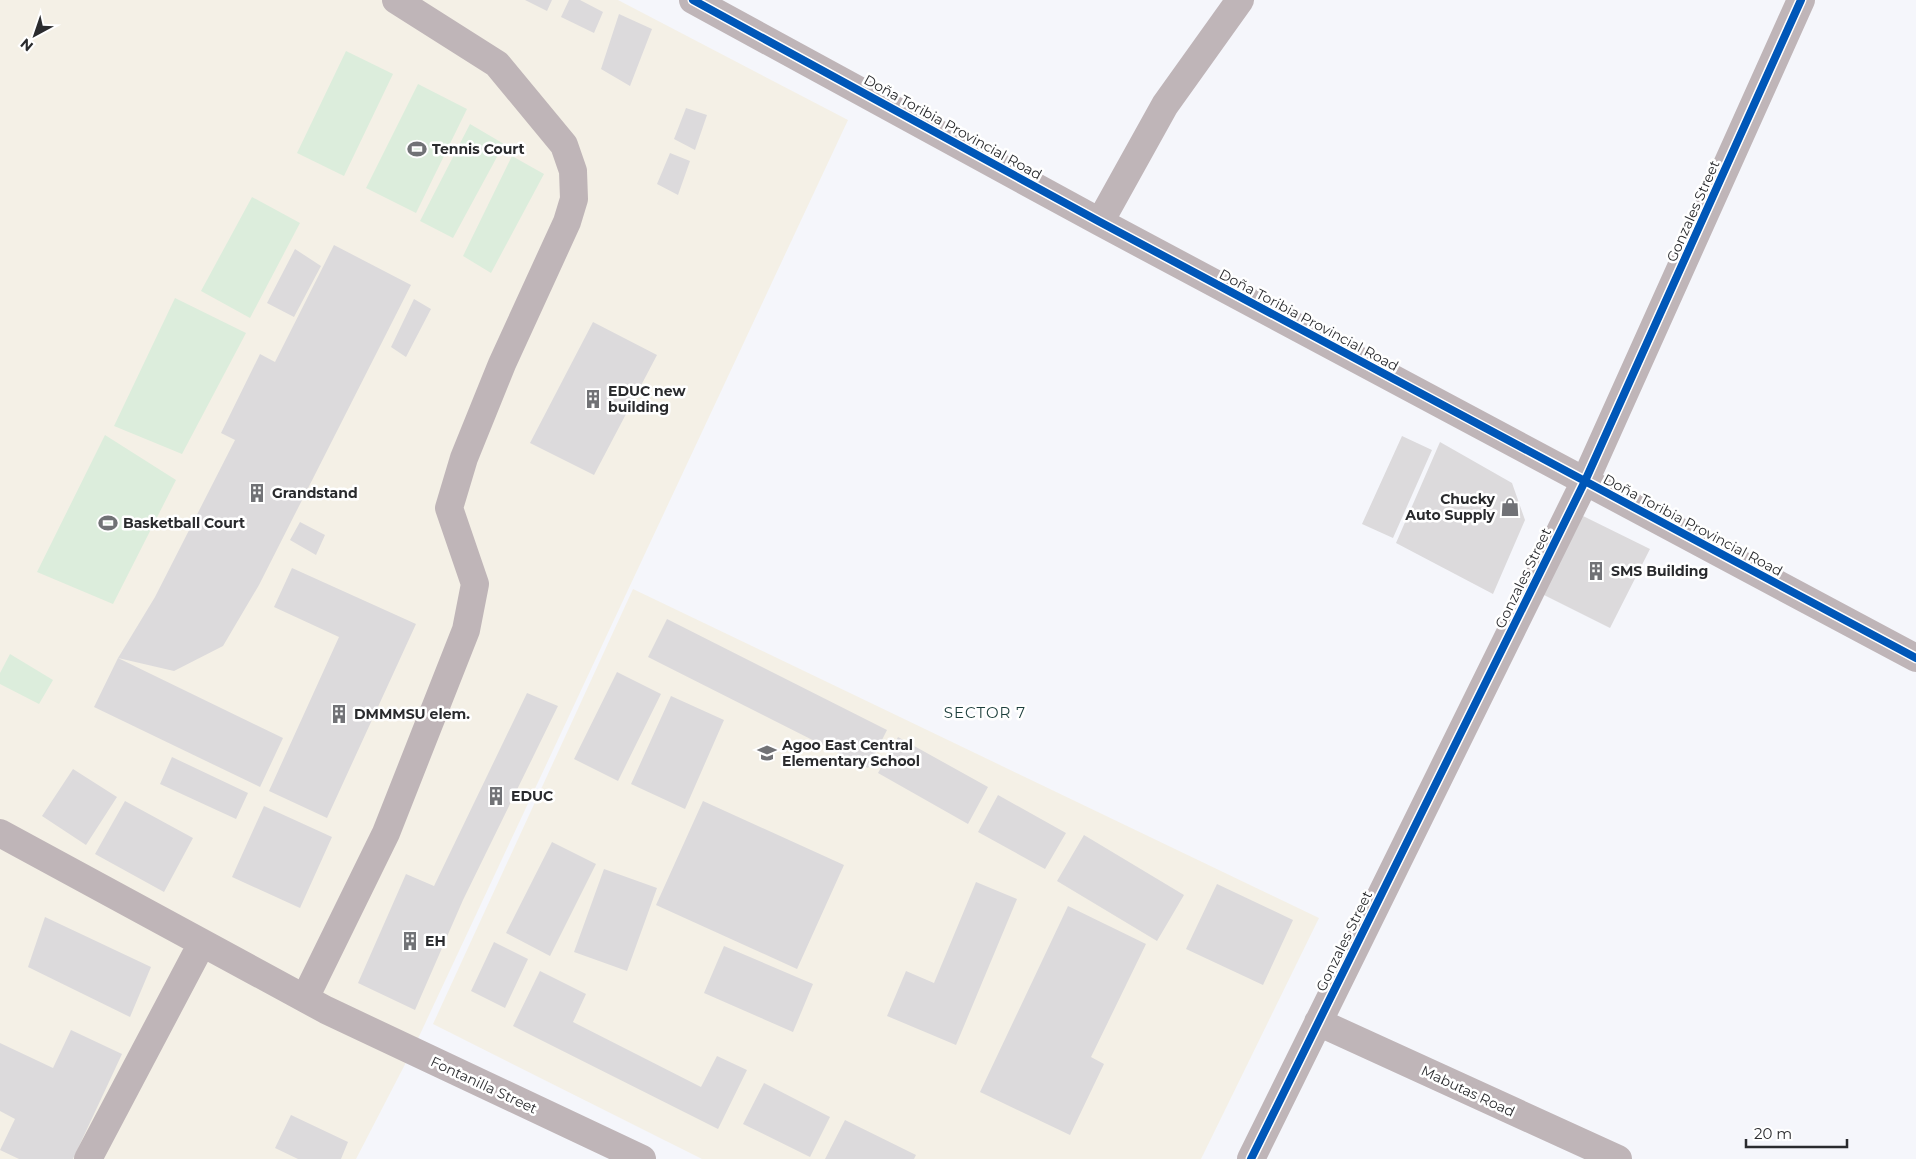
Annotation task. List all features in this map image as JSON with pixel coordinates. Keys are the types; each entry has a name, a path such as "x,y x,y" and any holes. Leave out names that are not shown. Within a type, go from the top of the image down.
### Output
{"street":[{"path":"315,1004 466,630 475,584 449,508 464,458 502,364 567,222 574,199 573,171 564,145 497,64 396,0"},
{"name":"Doña Toribia Provincial Road","path":"693,0 1100,222 1916,658"},
{"path":"1100,222 1165,104 1240,0"},
{"name":"Gonzales Street","path":"1251,1159 1585,481 1801,0"},
{"name":"Fontanilla Street","path":"0,833 315,1004 642,1159"},
{"path":"88,1159 202,943"},
{"name":"Mabutas Road","path":"1318,1022 1618,1159"}],"shaded area":[{"path":"0,0 618,0 848,120 415,1045 356,1159 0,1159"},
{"name":"Agoo East Central Elementary School","path":"633,589 1319,918 1201,1159 702,1159 433,1024"}],"green space":[{"path":"346,51 393,74 344,176 297,153"},
{"name":"Tennis Court","path":"418,84 467,109 416,213 366,188"},
{"path":"470,124 504,144 453,238 420,221"},
{"path":"512,156 544,174 491,273 463,256"},
{"path":"252,197 300,223 250,318 201,291"},
{"path":"175,298 246,333 182,454 114,426"},
{"name":"Basketball Court","path":"105,435 176,480 113,604 37,572"},
{"path":"10,654 53,680 39,704 0,684 0,673"}],"building":[{"path":"525,0 552,0 547,11"},
{"path":"569,0 580,0 603,12 594,33 561,17"},
{"path":"619,14 652,29 630,86 601,69"},
{"path":"686,108 707,115 695,150 674,139"},
{"path":"670,153 690,161 678,195 657,184"},
{"name":"Grandstand","path":"334,245 411,285 259,585 223,646 174,671 118,658 155,597 235,440 221,433 260,354 275,362"},
{"path":"295,249 321,266 294,317 267,303"},
{"path":"414,299 431,309 406,357 391,347"},
{"name":"EDUC new building","path":"593,322 657,355 594,475 530,443"},
{"path":"1402,436 1432,450 1393,538 1362,524"},
{"path":"1440,442 1512,483 1525,520 1493,594 1396,543"},
{"name":"SMS Building","path":"1581,515 1650,549 1610,628 1542,594"},
{"path":"300,522 325,535 316,555 290,540"},
{"name":"DMMMSU elem.","path":"292,568 416,624 327,818 269,791 339,637 274,607"},
{"path":"667,619 887,730 868,768 648,657"},
{"path":"118,658 283,738 260,787 94,707"},
{"path":"617,672 661,694 618,781 574,759"},
{"path":"527,693 558,706 463,900 415,1010 358,983 406,874 434,886"},
{"path":"671,696 724,720 685,809 631,784"},
{"path":"898,737 988,787 968,824 878,773"},
{"path":"172,757 248,793 236,819 160,784"},
{"path":"73,769 117,797 86,845 42,816"},
{"path":"998,795 1066,833 1045,869 978,832"},
{"path":"125,801 193,838 164,892 95,854"},
{"path":"703,801 844,865 797,969 656,905"},
{"path":"264,806 332,837 300,908 232,877"},
{"path":"1084,835 1184,895 1157,941 1057,881"},
{"path":"552,842 596,864 550,956 506,933"},
{"path":"604,869 657,888 627,971 574,952"},
{"path":"976,882 1017,899 956,1045 887,1016 906,971 934,983"},
{"path":"1217,884 1293,920 1263,985 1186,949"},
{"path":"1068,906 1146,944 1091,1057 1104,1064 1070,1135 980,1092"},
{"path":"45,917 151,967 130,1017 28,967"},
{"path":"494,942 528,959 505,1008 471,991"},
{"path":"724,946 813,984 793,1032 704,993"},
{"path":"540,971 586,994 573,1022 701,1087 717,1056 747,1070 718,1129 513,1026"},
{"path":"71,1030 122,1054 73,1159 19,1159 0,1150 15,1119 0,1111 0,1043 53,1068"},
{"path":"764,1083 830,1117 810,1157 743,1124"},
{"path":"291,1115 348,1142 341,1159 298,1159 275,1148"},
{"path":"845,1120 916,1155 914,1159 825,1159"}],"cycle path":[{"path":"693,0 1100,222 1916,658"},
{"path":"1251,1159 1585,481 1801,0"}],"place":[{"name":"Tennis Court","path":"417,149"},
{"name":"EDUC new building","path":"593,399"},
{"name":"Grandstand","path":"257,493"},
{"name":"Chucky Auto Supply","path":"1510,507"},
{"name":"Basketball Court","path":"108,523"},
{"name":"SMS Building","path":"1596,571"},
{"name":"DMMMSU elem.","path":"339,714"},
{"name":"Agoo East Central Elementary School","path":"767,753"},
{"name":"EDUC","path":"496,796"},
{"name":"EH","path":"410,941"}],"district":[{"name":"SECTOR 7","path":"985,713"}]}
